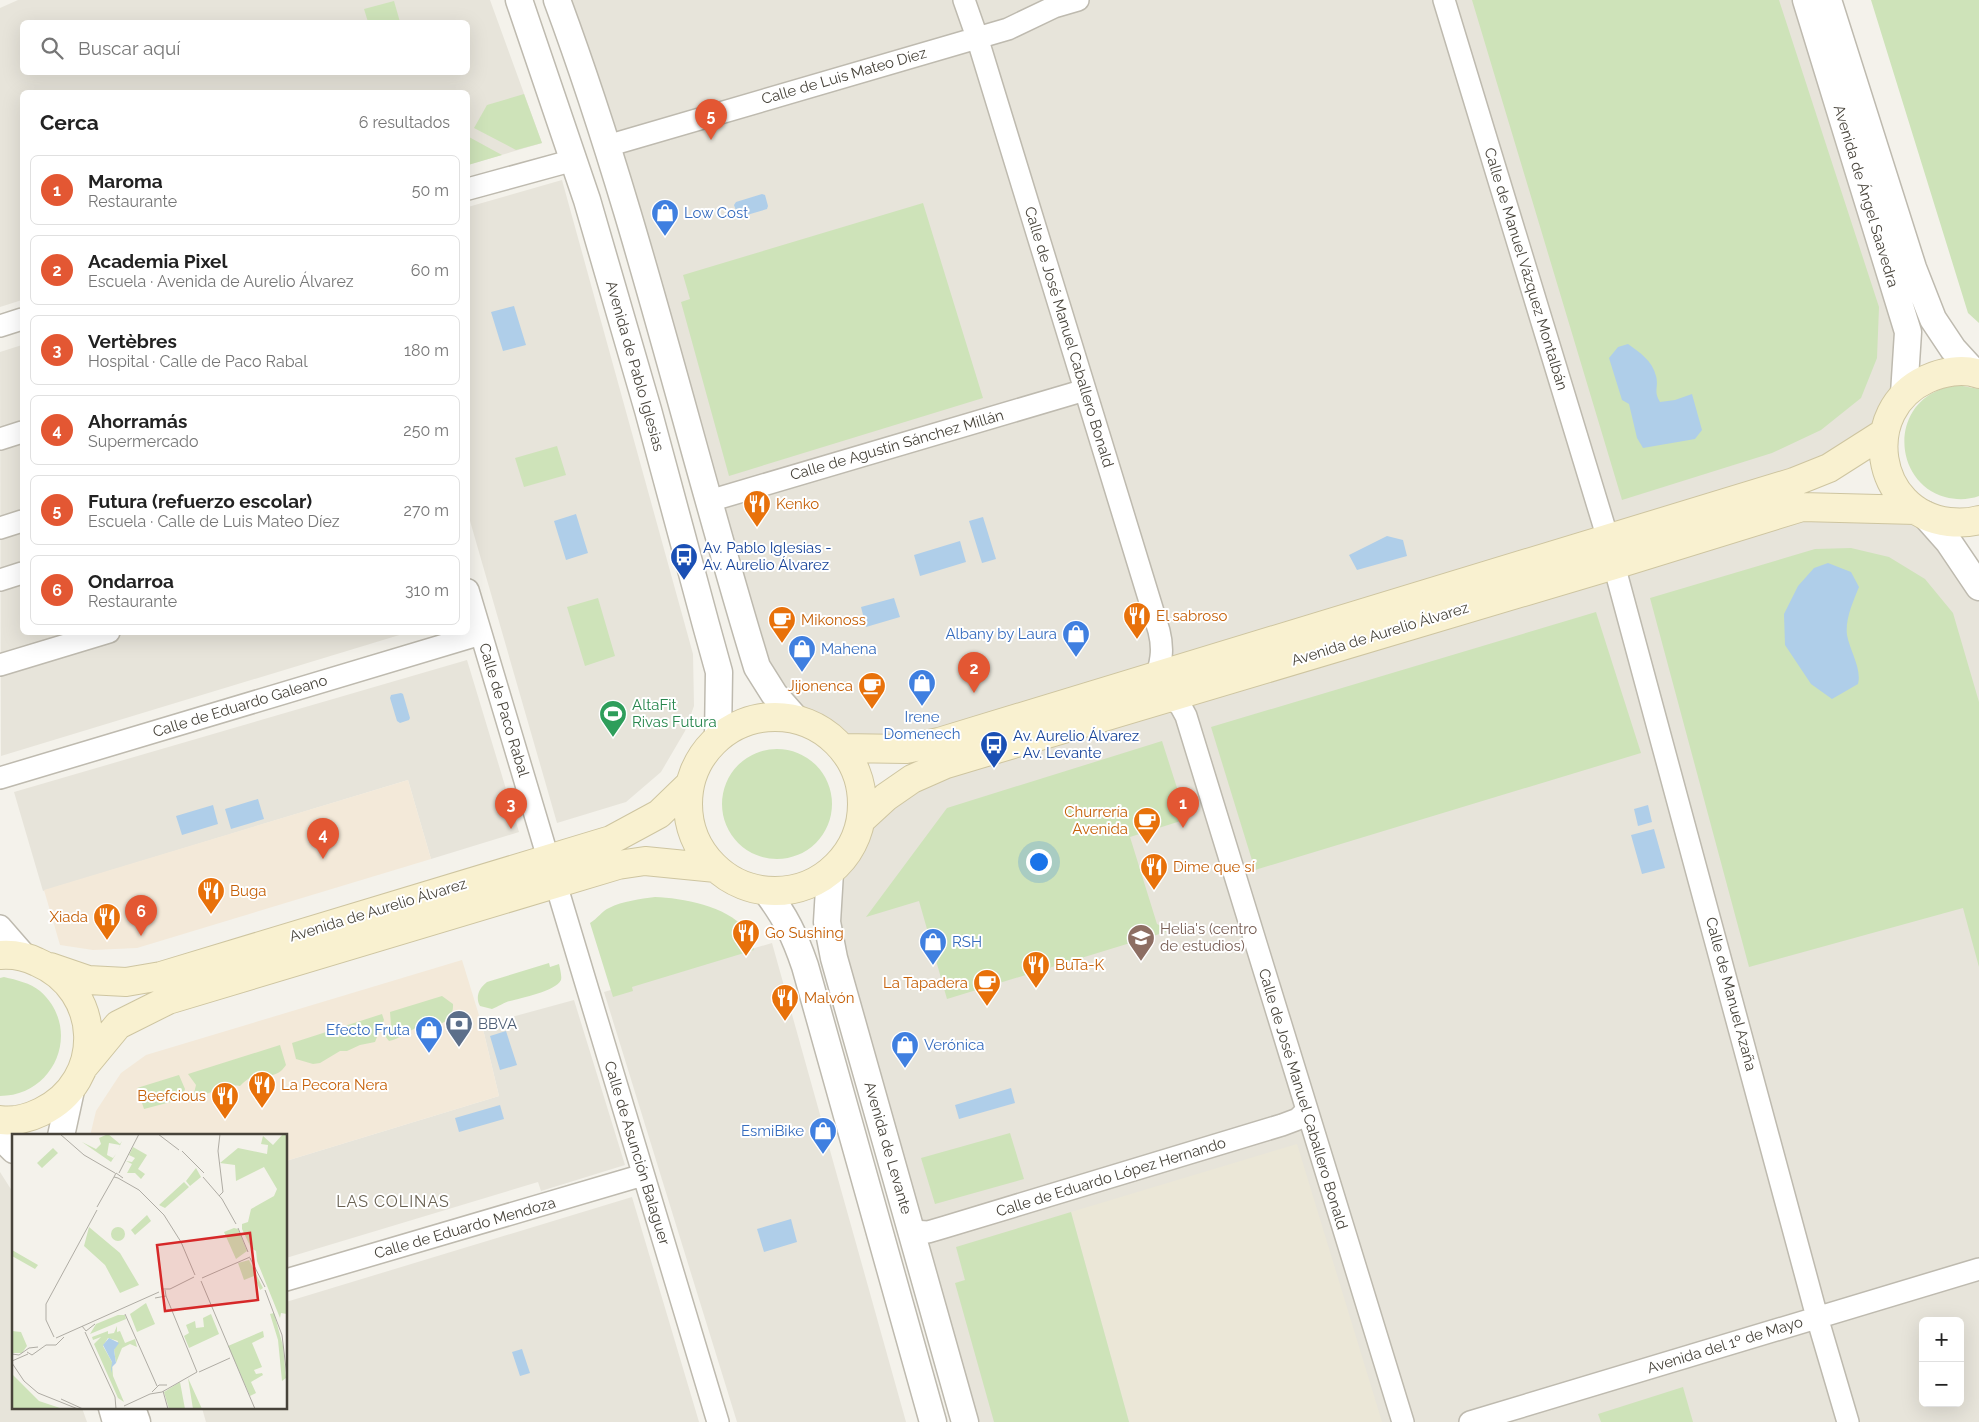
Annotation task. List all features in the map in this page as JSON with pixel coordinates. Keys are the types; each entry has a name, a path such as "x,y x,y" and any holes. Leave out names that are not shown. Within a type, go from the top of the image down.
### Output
{"main road":[{"path":"1977,373 1956,371 1937,374 1919,382 1904,394 1895,406 1888,419 1883,445 1886,470 1894,486 1904,499 1920,512 1940,521 1958,523 1979,520"},
{"name":"Avenida de Aurelio Álvarez","path":"861,820 886,797 912,779 946,764 1162,686 1608,539 1794,482 1830,468 1884,433"},
{"name":"Avenida de Aurelio Álvarez","path":"842,748 906,750 931,744 1162,686 1614,565 1802,507 1920,512"},
{"path":"769,717 796,719 821,730 842,748 859,778 862,792 861,820 855,839 844,857 830,872 811,884 788,890 766,891 748,887 730,879 716,868 701,851 692,830 688,808 689,786 695,768 705,752 718,738 742,723 769,717"},
{"name":"Avenida de Aurelio Álvarez","path":"85,1065 118,1025 168,1000 552,871 659,814 689,786"},
{"name":"Avenida de Aurelio Álvarez","path":"0,955 39,962 88,980 126,982 151,979 552,871 645,861 716,868"},
{"path":"0,1120 30,1117 52,1107 71,1090 85,1065 89,1038 84,1010 71,986 39,962"}],"street":[{"name":"Avenida de Pablo Iglesias","path":"520,0 574,160 648,410 719,672 718,738"},
{"path":"557,0 607,146 757,667 774,694 796,719"},
{"name":"Calle de José Manuel Caballero Bonald","path":"964,0 1159,630 1162,643 1162,686 1180,705 1186,716 1403,1422"},
{"name":"Calle de Luis Mateo Díez","path":"607,146 1008,29 1054,7 1078,0"},
{"name":"Calle de Manuel Vázquez Montalbán","path":"1444,0 1608,539"},
{"name":"Avenida de Ángel Saavedra","path":"1806,0 1908,332 1904,394"},
{"name":"Avenida de Ángel Saavedra","path":"1828,0 1913,268 1933,319 1953,349 1977,373"},
{"path":"470,188 574,160"},
{"path":"0,326 20,320"},
{"name":"Calle de Agustín Sánchez Millán","path":"709,501 1085,390"},
{"path":"0,439 20,433"},
{"path":"1920,512 1948,541 1979,587"},
{"path":"0,528 20,522"},
{"name":"Calle de Manuel Azaña","path":"1614,565 1817,1317 1848,1422"},
{"path":"0,580 20,574"},
{"name":"Calle de Paco Rabal","path":"470,597 552,871"},
{"name":"Calle de Eduardo Galeano","path":"0,778 481,634"},
{"path":"0,666 99,635"},
{"name":"Calle de Asunción Balaguer","path":"552,871 718,1422"},
{"name":"Avenida de Levante","path":"830,872 828,922 834,958 965,1422"},
{"name":"Avenida de Levante","path":"766,891 781,910 794,933 805,966 932,1422"},
{"path":"0,926 39,962"},
{"path":"61,1134 71,1090"},
{"name":"Calle de Eduardo López Hernando","path":"911,1231 928,1232 1264,1131 1298,1119 1306,1111"},
{"path":"0,1136 12,1148"},
{"name":"Calle de Eduardo Mendoza","path":"288,1279 644,1175"},
{"name":"Avenida del 1º de Mayo","path":"1470,1422 1979,1269"},
{"path":"133,1410 137,1422"}],"shaded area":[{"path":"18,0 490,0 542,143 470,164 470,90 20,90 20,301 0,307 0,8"},
{"path":"556,0 1806,0 1891,275 1904,394 1857,451 1009,720 842,748 821,730 796,719 774,694"},
{"path":"562,180 693,654 694,706 685,731 661,772 626,802 557,823 470,521 470,206"},
{"path":"20,346 20,635 399,635 1,756 0,352"},
{"path":"1802,507 1916,510 1979,587 1979,1422 965,1422 834,958 830,872 844,857 855,839 861,820 886,797"},
{"path":"467,660 519,832 431,859 408,780 43,891 14,792"},
{"path":"408,780 431,859 137,948 93,950 60,945 44,890"},
{"path":"772,943 906,1422 737,1422 604,992"},
{"path":"462,960 482,1025 499,1096 288,1160 288,1134 90,1134 96,1111 121,1073 146,1055"},
{"path":"574,1000 625,1165 541,1191 538,1182 288,1257 288,1160 499,1096 482,1025"},
{"path":"1297,1144 1382,1422 1129,1422 1071,1212"},
{"path":"0,1172 12,1191 12,1410 83,1410 87,1422 0,1422"},
{"path":"632,1197 699,1422 206,1422 203,1410 288,1410 288,1301"}],"green space":[{"path":"1472,0 1779,0 1879,307 1877,358 1861,398 1821,430 1772,453 1622,500"},
{"path":"1871,0 1979,0 1979,323 1968,313"},
{"path":"394,1 399,20 367,20 364,9"},
{"path":"524,94 542,143 516,150 474,128 487,105"},
{"path":"470,138 502,155 470,164"},
{"path":"923,203 983,398 729,476 681,302 690,299 683,275"},
{"path":"1957,385 1979,389 1979,496 1966,499 1945,497 1928,489 1916,477 1908,462 1905,446 1906,429 1912,413 1923,400 1941,389"},
{"path":"557,446 566,475 524,487 515,458"},
{"path":"1851,548 1889,557 1925,579 1953,613 1979,702 1979,967 1963,908 1749,967 1650,598 1815,549"},
{"path":"598,598 615,656 585,666 567,607"},
{"path":"1596,612 1641,753 1255,870 1211,727"},
{"path":"1162,741 1187,819 1130,837 1157,924 1164,925 1166,932 947,999 919,901 866,917 947,808"},
{"path":"777,749 798,753 816,765 828,783 832,804 828,825 816,843 798,855 777,859 756,855 738,843 726,825 722,804 726,783 738,765 756,753"},
{"path":"655,897 691,902 727,914 745,929 750,936 754,950 632,987 633,991 613,997 590,923 604,911 614,906"},
{"path":"549,963 550,967 559,964 561,974 561,980 552,988 492,1009 480,1006 479,993 487,982"},
{"path":"4,977 28,984 40,991 53,1006 60,1023 61,1041 57,1058 48,1073 36,1085 19,1093 0,1096 0,978"},
{"path":"442,996 453,1004 452,1012 445,1021 434,1026 418,1027 397,1039 389,1041 385,1036 391,1025 390,1012"},
{"path":"382,1014 384,1020 375,1042 360,1045 347,1051 340,1051 320,1063 313,1064 296,1059 292,1043"},
{"path":"280,1045 286,1065 279,1072 251,1078 240,1086 227,1086 193,1097 196,1085 188,1074"},
{"path":"179,1075 185,1089 182,1099 144,1109 137,1088"},
{"path":"1010,1133 1024,1179 935,1204 921,1158"},
{"path":"1071,1212 1129,1422 994,1422 955,1283 965,1280 956,1247"},
{"path":"1683,1387 1693,1422 1601,1422 1598,1414"}],"water":[{"path":"762,194 765,195 767,209 738,216 734,205 736,202"},
{"path":"514,306 526,345 503,351 491,312"},
{"path":"1628,344 1645,357 1652,366 1656,376 1656,392 1660,402 1675,400 1692,394 1702,430 1695,439 1643,448 1637,438 1629,404 1622,400 1609,358 1618,347"},
{"path":"576,514 588,553 566,560 554,521"},
{"path":"983,517 996,559 982,563 969,521"},
{"path":"1387,536 1403,540 1407,556 1357,570 1349,555"},
{"path":"960,541 966,562 920,576 914,555"},
{"path":"1828,563 1851,572 1859,587 1847,623 1848,641 1858,672 1858,684 1832,699 1811,684 1785,645 1784,614 1798,586 1814,568"},
{"path":"894,598 900,617 866,627 861,607"},
{"path":"403,694 410,718 400,723 397,721 390,698 391,695"},
{"path":"258,799 264,819 231,829 225,809"},
{"path":"213,805 218,824 182,835 176,816"},
{"path":"1648,805 1652,822 1638,826 1634,809"},
{"path":"1654,829 1665,868 1642,874 1631,835"},
{"path":"506,1031 517,1065 500,1070 490,1036"},
{"path":"1011,1088 1015,1103 959,1119 955,1105"},
{"path":"500,1105 504,1119 459,1132 455,1118"},
{"path":"791,1219 797,1242 764,1252 757,1229"},
{"path":"522,1349 530,1373 520,1376 512,1352"}],"place":[{"name":"Futura (refuerzo escolar)","path":"711,140"},
{"name":"Low Cost","path":"665,237"},
{"name":"Kenko","path":"757,528"},
{"name":"Av. Pablo Iglesias - Av. Aurelio Álvarez","path":"684,581"},
{"name":"El sabroso","path":"1137,640"},
{"name":"Mikonoss","path":"782,644"},
{"name":"Albany by Laura","path":"1076,658"},
{"name":"Mahena","path":"802,673"},
{"name":"Academia Pixel","path":"974,693"},
{"name":"Irene Domenech","path":"922,707"},
{"name":"Jijonenca","path":"872,710"},
{"name":"AltaFit Rivas Futura","path":"613,738"},
{"name":"Av. Aurelio Álvarez - Av. Levante","path":"994,769"},
{"name":"Maroma","path":"1183,828"},
{"name":"Vertèbres","path":"511,829"},
{"name":"Churrería Avenida","path":"1147,845"},
{"name":"Ahorramás","path":"323,859"},
{"name":"Dime que sí","path":"1154,891"},
{"name":"Buga","path":"211,915"},
{"name":"Ondarroa","path":"141,936"},
{"name":"Xiada","path":"107,941"},
{"name":"Go Sushing","path":"746,957"},
{"name":"Helia's (centro de estudios)","path":"1141,962"},
{"name":"RSH","path":"933,966"},
{"name":"BuTa-K","path":"1036,989"},
{"name":"La Tapadera","path":"987,1007"},
{"name":"Malvón","path":"785,1022"},
{"name":"BBVA","path":"459,1048"},
{"name":"Efecto Fruta","path":"429,1054"},
{"name":"Verónica","path":"905,1069"},
{"name":"La Pecora Nera","path":"262,1109"},
{"name":"Beefcious","path":"225,1120"},
{"name":"EsmiBike","path":"823,1155"}],"district":[{"name":"LAS COLINAS","path":"393,1201"}]}
